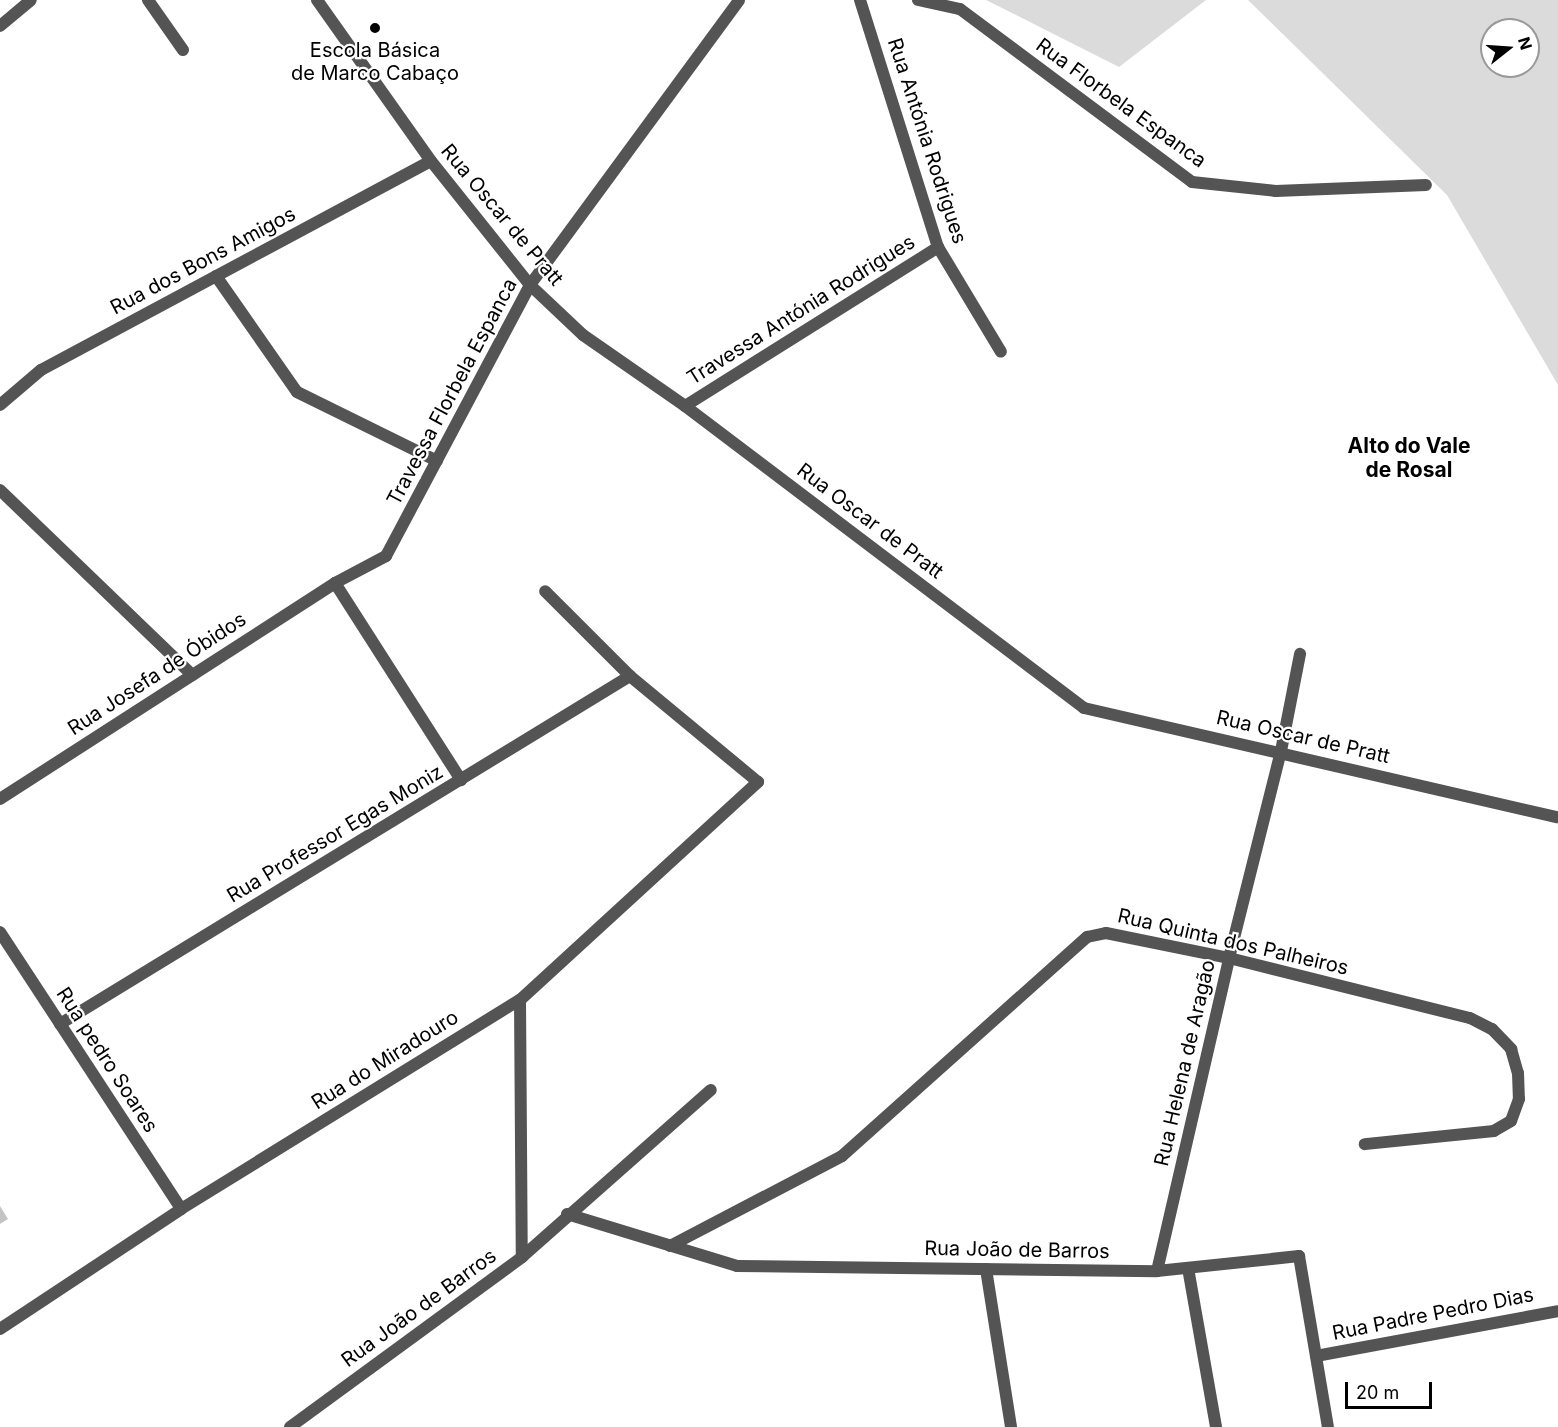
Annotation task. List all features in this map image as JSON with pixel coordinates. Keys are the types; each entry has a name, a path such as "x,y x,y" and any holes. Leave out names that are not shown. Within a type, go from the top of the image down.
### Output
{"street":[{"path":"0,26 31,0"},
{"path":"148,0 183,50"},
{"name":"Rua Oscar de Pratt","path":"317,0 431,161 530,285 583,335 685,406 1084,708 1558,817"},
{"name":"Travessa Florbela Espanca","path":"335,583 386,556 530,285 739,0"},
{"name":"Rua Antónia Rodrigues","path":"860,0 938,247 1001,352"},
{"name":"Rua Florbela Espanca","path":"918,0 960,9 1192,183 1276,191 1426,185"},
{"name":"Rua dos Bons Amigos","path":"0,405 41,370 431,161"},
{"name":"Travessa Antónia Rodrigues","path":"685,406 938,247"},
{"path":"216,276 297,392 437,460"},
{"path":"0,490 192,675"},
{"path":"335,583 460,780"},
{"name":"Rua Josefa de Óbidos","path":"0,799 335,583"},
{"path":"545,591 630,676"},
{"name":"Rua Helena de Aragão","path":"1157,1271 1228,958 1281,752 1300,654"},
{"name":"Rua Professor Egas Moniz","path":"60,1024 630,676"},
{"name":"Rua do Miradouro","path":"0,1329 181,1209 520,1000 758,782 630,676"},
{"name":"Rua pedro Soares","path":"0,932 181,1209"},
{"name":"Rua Quinta dos Palheiros","path":"670,1246 842,1156 1087,937 1106,933 1228,958 1470,1017 1492,1029 1511,1049 1518,1073 1519,1099 1511,1121 1494,1131 1365,1144"},
{"path":"520,1000 522,1257"},
{"name":"Rua João de Barros","path":"290,1427 522,1257 567,1214 711,1090"},
{"name":"Rua João de Barros","path":"567,1214 737,1266 1157,1271 1299,1256 1329,1427"},
{"path":"1188,1268 1216,1427"},
{"path":"986,1269 1011,1427"},
{"name":"Rua Padre Pedro Dias","path":"1316,1356 1558,1311"}],"shaded area":[{"path":"986,0 1206,0 1119,67"},
{"path":"1248,0 1558,0 1558,385 1447,195"}],"building":[{"path":"0,1206 8,1219 0,1224"}],"place":[{"name":"Escola Básica de Marco Cabaço","path":"375,28"}],"district":[{"name":"Alto do Vale de Rosal","path":"1409,458"}]}
